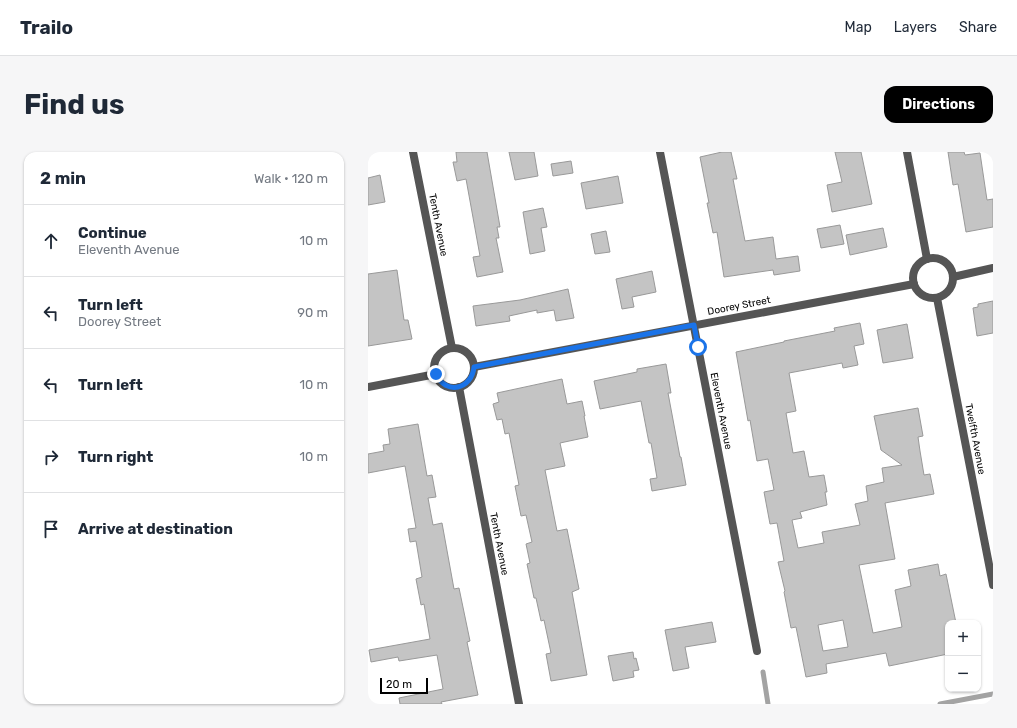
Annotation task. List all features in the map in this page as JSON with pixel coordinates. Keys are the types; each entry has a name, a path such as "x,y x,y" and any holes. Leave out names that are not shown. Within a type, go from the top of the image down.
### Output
{"street":[{"name":"Tenth Avenue","path":"413,152 452,348"},
{"name":"Eleventh Avenue","path":"660,152 757,651"},
{"path":"907,152 927,259"},
{"path":"933,258 944,262 948,266 953,276 950,288 942,296 937,298 925,296 920,293 914,284 913,278 917,266 927,259 933,258"},
{"path":"953,276 993,268"},
{"name":"Doorey Street","path":"474,367 914,284"},
{"name":"Twelfth Avenue","path":"937,298 993,584"},
{"path":"452,348 464,351 469,355 474,367 472,378 464,385 459,387 447,387 438,380 434,369 438,358 446,350 452,348"},
{"path":"368,387 436,374"},
{"name":"Tenth Avenue","path":"459,387 519,704"}],"building":[{"path":"456,152 487,152 500,227 497,227 499,238 496,238 503,272 477,277 473,257 480,256 466,179 457,181 453,162 457,162"},
{"path":"509,152 534,152 538,176 515,180"},
{"path":"722,152 731,152 737,179 733,179 745,241 773,237 776,259 798,256 800,271 774,275 773,270 724,277 717,232 713,233 707,203 709,203 700,157"},
{"path":"835,152 861,152 872,204 832,212 827,185 842,182"},
{"path":"948,152 964,152 965,155 980,153 987,200 993,199 993,227 966,232 958,184 953,185"},
{"path":"571,161 573,173 553,176 551,164"},
{"path":"380,175 385,202 368,205 368,178"},
{"path":"618,176 623,203 586,209 581,183"},
{"path":"543,208 547,227 541,228 545,251 530,254 523,212"},
{"path":"840,225 844,244 821,248 817,229"},
{"path":"883,228 887,247 850,255 846,235"},
{"path":"606,231 610,252 595,254 591,234"},
{"path":"397,270 404,320 408,320 412,339 368,346 368,274"},
{"path":"652,271 656,292 632,297 634,307 622,309 616,279"},
{"path":"568,289 574,318 556,321 554,310 537,313 537,310 509,316 510,321 476,326 473,306 520,300"},
{"path":"993,301 993,333 977,336 973,308 978,307 978,304"},
{"path":"860,323 864,344 854,346 858,365 843,368 842,363 789,373 796,411 786,413 793,453 804,451 809,477 824,475 827,492 825,492 827,505 800,512 802,518 792,520 798,548 824,543 822,532 860,525 855,504 868,501 866,486 884,482 882,468 902,465 881,450 874,416 918,408 923,436 918,437 924,475 930,474 934,494 885,503 895,559 859,565 873,633 902,627 895,590 911,586 908,570 938,564 940,576 946,574 955,620 945,620 945,655 889,666 886,653 826,664 827,673 806,677 796,627 791,628 785,591 778,562 784,561 777,523 770,524 764,492 774,490 768,459 757,461 750,420 748,421 736,352 835,331 834,328","holes":["843,620 848,647 823,651 818,625"]},
{"path":"907,324 913,358 883,363 877,330"},
{"path":"666,364 671,393 668,393 686,485 652,491 650,479 657,478 651,443 649,443 641,401 600,409 594,381 637,372 637,369"},
{"path":"562,379 567,404 582,401 588,437 560,443 565,466 545,470 557,531 567,529 579,589 572,592 587,675 551,681 546,654 551,653 544,620 541,621 536,598 534,598 527,564 530,563 526,544 532,542 526,515 521,516 515,486 519,485 509,433 505,434 502,419 497,420 493,404 499,402 497,393"},
{"path":"418,424 427,476 432,475 436,497 428,498 433,525 442,523 454,589 459,588 470,641 467,642 478,695 441,702 442,704 400,704 399,698 443,689 437,655 399,661 398,657 371,662 369,650 430,639 424,604 421,605 416,579 422,577 416,541 410,542 408,529 416,528 405,466 368,473 368,454 384,451 383,445 390,444 388,429"},
{"path":"712,622 716,642 685,647 689,668 673,671 665,630"},
{"path":"633,652 634,659 636,658 639,670 633,671 634,677 613,681 608,656"}],"waterway":[{"path":"763,672 768,704"},
{"path":"940,704 993,694"}],"route":[{"path":"436,374 438,380 447,387 459,387 464,385 472,378 474,367 694,325 698,347"}]}
